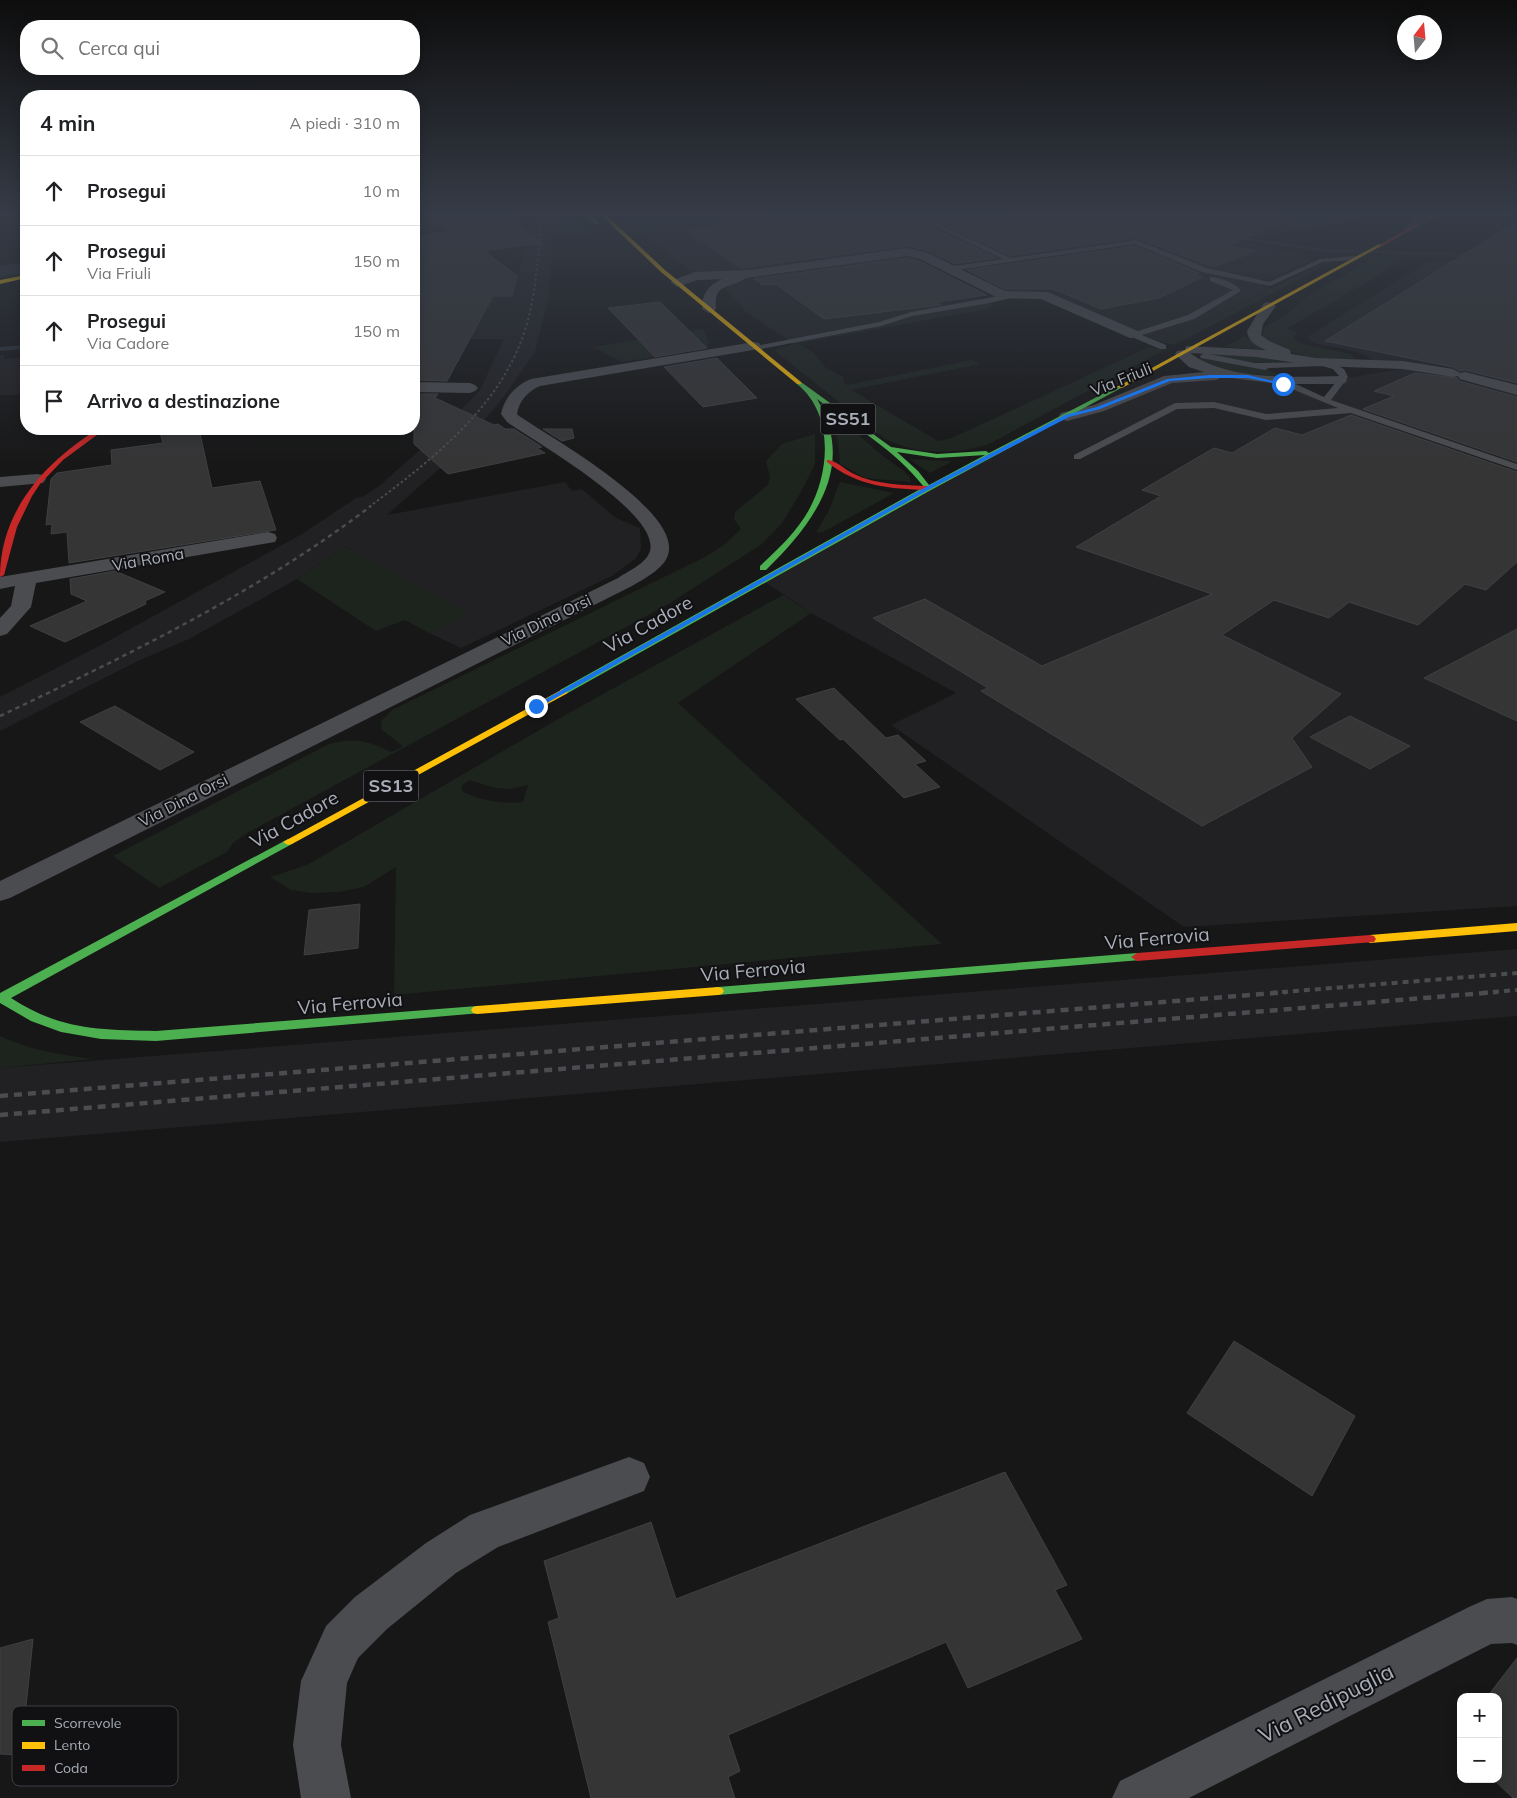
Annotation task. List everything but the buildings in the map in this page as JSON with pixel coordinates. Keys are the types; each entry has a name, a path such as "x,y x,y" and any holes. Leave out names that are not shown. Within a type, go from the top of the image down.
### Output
{"main road":[{"name":"Via Cadore","path":"0,998 246,865 928,488 920,476 888,448 809,391 695,298"},
{"name":"Via Friuli","path":"928,488 1067,416 1284,298"},
{"name":"Via Cadore","path":"735,595 794,539 818,504 824,490 829,461 825,421 809,391"},
{"path":"0,575 7,527 37,479 62,454 92,435"},
{"name":"Via Cadore","path":"888,448 923,455 946,456 969,456 1003,450"},
{"name":"SS51","path":"829,461 839,471 864,483 928,488"},
{"name":"Via Ferrovia","path":"0,998 36,1018 73,1030 105,1035 156,1036 1517,927"}],"street":[{"path":"709,298 709,309"},
{"path":"1050,298 1135,335"},
{"name":"Via Friuli","path":"1269,306 1254,327 1254,336 1270,347 1308,363"},
{"name":"Via Dina Orsi","path":"0,892 616,586 645,569 658,556 660,549 657,532 648,520 631,502 579,460 513,419 509,414 511,405 524,388 536,382 648,362 755,347"},
{"name":"Via Friuli","path":"1433,369 1401,368 1342,379 1295,377 1196,365 1188,361 1187,351 1256,354 1308,363 1378,363 1433,369 1517,390"},
{"name":"Via Friuli","path":"1067,416 1099,408 1169,380 1251,371"},
{"path":"420,387 470,388"},
{"path":"0,482 37,479"},
{"name":"Via Roma","path":"0,583 268,538"},
{"path":"0,630 21,606 27,579"},
{"path":"326,1798 317,1745 324,1681 342,1642 379,1606 441,1558 485,1530 629,1477"},
{"name":"Via Redipuglia","path":"1138,1798 1487,1622 1512,1620 1517,1622"}],"lane":[{"path":"755,347 881,324 911,314 1001,298"},
{"path":"1135,335 1191,317 1225,298"},
{"path":"1135,335 1164,347"},
{"path":"1204,356 1251,371 1325,401 1517,467"},
{"path":"1306,392 1295,385 1295,369 1308,363"},
{"path":"1251,371 1308,363 1341,371 1344,375 1342,379 1325,401"},
{"path":"1077,457 1175,406 1214,405 1266,417 1353,410"}],"shaded area":[{"path":"420,298 548,298 535,352 500,402 463,444 464,447 387,515 565,482 572,491 582,489 616,518 640,528 641,549 636,558 612,576 461,648 429,633 469,615 345,546 297,579 189,639 138,661 0,731 0,697 101,645 302,534 356,498 364,496 379,486 440,432 466,413 461,410 480,390 504,339 420,339"},
{"path":"733,298 980,298 994,305 988,306 992,308 794,344 745,311"},
{"path":"1059,298 1251,298 1160,342"},
{"path":"1251,298 1264,298 1175,345 1160,342"},
{"path":"1306,298 1339,298 1286,329 1298,332 1294,338 1302,344 1351,354 1356,358 1320,358 1280,348 1262,335 1265,327 1284,316"},
{"path":"1370,298 1517,298 1517,906 1184,927 891,725 956,693 811,613 762,580 1067,416 1159,382 1210,376 1248,377 1294,383 1325,401 1342,379 1401,369 1378,363 1358,352 1313,343 1307,337"},
{"path":"704,329 709,345 706,349 622,362 593,347"},
{"path":"1245,336 1269,350 1224,347"},
{"path":"798,343 814,353 826,368 843,377 844,383 847,385 972,360 981,364 851,390 938,441 952,438 1149,347 1164,350 989,444 963,450 937,452 910,448 885,439 774,350"},
{"path":"1214,353 1253,356 1291,363 1250,362 1209,355"},
{"path":"0,355 4,355 4,359 20,358 20,395 0,395"},
{"path":"1199,359 1268,370 1282,376 1225,370 1205,363"},
{"path":"831,415 835,415 884,457 904,471 909,476 911,482 865,478 840,464 838,442"},
{"path":"815,434 815,464 782,523 762,544 670,603 247,833 233,843 227,852 159,888 113,856 329,744 361,741 392,752 403,746 382,730 381,721 392,710 705,557 724,545 741,529 734,519 735,512 768,485 770,477 766,461 782,444"},
{"path":"909,459 949,461 951,462 930,473"},
{"path":"840,482 894,493 823,532 816,533 829,510"},
{"path":"345,546 470,615 429,633 405,620 376,631 297,579"},
{"path":"783,595 811,613 678,703 942,944 394,995 396,867 364,887 339,892 311,893 291,890 270,877 307,865 565,715","holes":["469,780 495,788 510,789 528,785 523,802 515,803 478,798 463,792 461,786"]},
{"path":"1517,949 1517,1016 0,1142 0,1068"},
{"path":"0,1036 46,1051 93,1059 0,1068"}],"waterway":[{"path":"0,349 20,347"}],"railway":[{"path":"369,507 440,450 483,406 500,382 515,355 526,327 533,298"},
{"path":"0,716 96,670 238,594 283,567 371,506"},
{"path":"1271,993 1517,973"},
{"path":"1482,993 1517,990"},
{"path":"0,1096 1287,992"},
{"path":"0,1115 1497,992"}],"traffic: fast":[{"path":"799,383 902,458 928,488"},
{"path":"563,692 928,488 1120,387"},
{"path":"763,568 799,531 816,504 822,489 828,455 827,429 825,420 810,393"},
{"path":"888,448 937,456 986,453"},
{"path":"0,999 288,842"},
{"path":"718,991 1137,957"},
{"path":"0,997 29,1015 61,1027 88,1033 156,1036 477,1010"}],"traffic: slow":[{"path":"696,298 799,383"},
{"path":"1120,387 1284,298"},
{"path":"288,842 563,692"},
{"path":"1370,939 1517,927"},
{"path":"477,1010 718,991"}],"traffic: jam":[{"path":"0,575 13,527 28,496 60,458 92,435"},
{"path":"829,461 840,470 863,481 888,486 928,488"},
{"path":"1137,957 1370,939"}],"route":[{"path":"536,706 928,488 1067,416 1099,408 1169,380 1210,376 1248,377 1283,384"}]}
